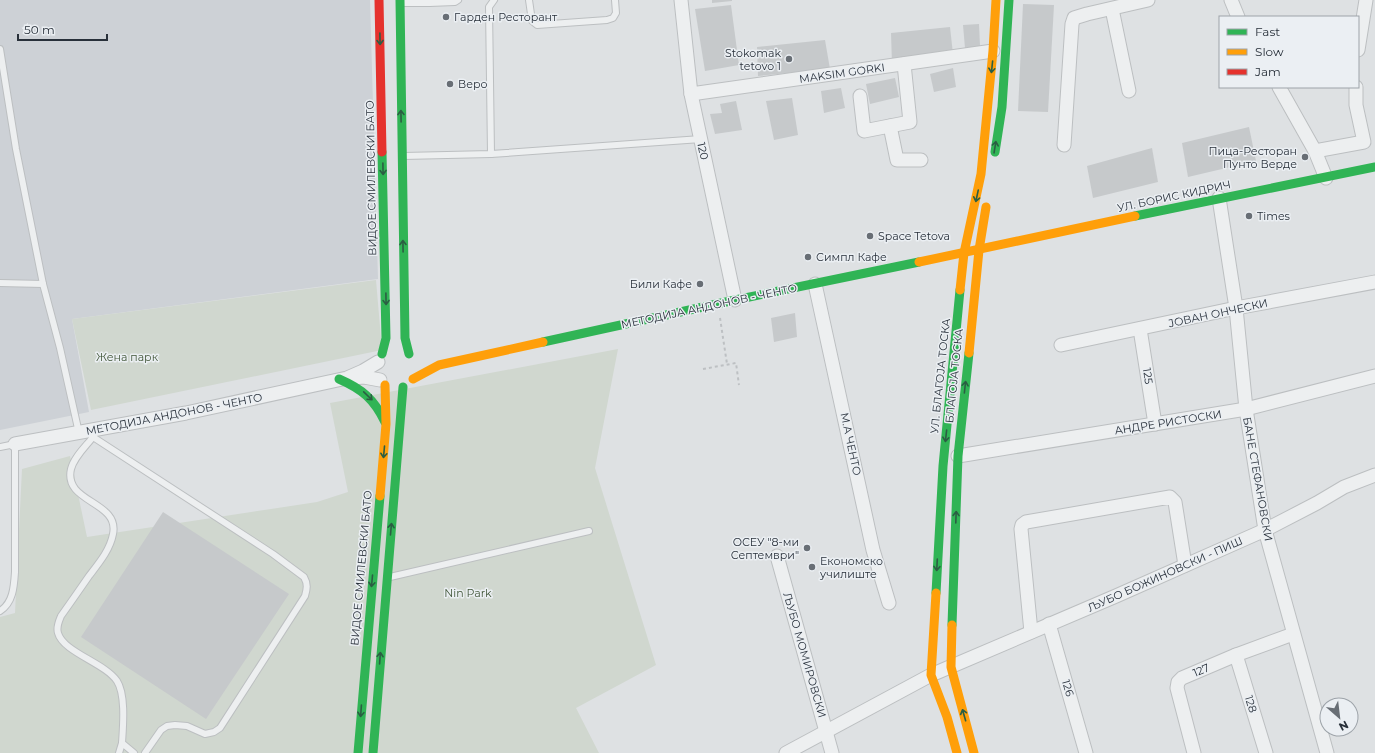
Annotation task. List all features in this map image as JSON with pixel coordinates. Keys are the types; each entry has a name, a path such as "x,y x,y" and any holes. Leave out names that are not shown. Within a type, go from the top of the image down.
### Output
{"street":[{"name":"ВИДОЕ СМИЛЕВСКИ БАТО","path":"379,0 386,319 386,338 380,358"},
{"name":"120","path":"681,0 691,94 735,300"},
{"name":"УЛ. БЛАГОЈА ТОСКА","path":"957,753 947,717 931,675 943,466 964,253 981,174 993,51 996,0"},
{"path":"993,161 1002,107 1009,0"},
{"path":"1064,145 1072,24 1074,18 1148,0"},
{"path":"1231,0 1238,16"},
{"path":"1359,44 1366,0"},
{"path":"400,2 405,338 417,360 416,372 413,379 409,384 403,387 397,388 383,383 377,374 376,368 380,358 389,350 403,350 417,360"},
{"path":"1112,9 1129,90"},
{"name":"MAKSIM GORKI","path":"691,94 993,51"},
{"path":"860,96 864,131 910,122 904,64"},
{"path":"1280,88 1314,151 1326,178"},
{"path":"1314,151 1364,142 1356,105 1356,88"},
{"path":"890,126 897,160 921,160"},
{"name":"УЛ. БОРИС КИДРИЧ","path":"979,250 1219,198 1326,178 1375,167"},
{"name":"БАНЕ СТЕФАНОВСКИ","path":"1219,198 1236,308 1246,409 1264,530 1327,753"},
{"name":"БЛАГОЈА ТОСКА","path":"974,753 951,667 958,456 979,250 987,199"},
{"name":"МЕТОДИЈА АНДОНОВ - ЧЕНТО","path":"413,379 439,365 735,300 979,250"},
{"name":"ЈОВАН ОНЧЕСКИ","path":"1061,345 1236,308 1375,282"},
{"name":"М.А ЧЕНТО","path":"815,284 873,550 889,603"},
{"name":"125","path":"1140,329 1155,424"},
{"name":"МЕТОДИЈА АНДОНОВ - ЧЕНТО","path":"16,444 88,434 343,378 363,371 380,358"},
{"name":"МЕТОДИЈА АНДОНОВ - ЧЕНТО","path":"417,360 439,365"},
{"name":"АНДРЕ РИСТОСКИ","path":"958,456 1246,409 1375,376"},
{"path":"343,378 369,396 379,409 386,424"},
{"name":"МЕТОДИЈА АНДОНОВ - ЧЕНТО","path":"343,378 364,378 383,383"},
{"name":"ВИДОЕ СМИЛЕВСКИ БАТО","path":"358,753 386,424 383,383"},
{"path":"373,753 403,387"},
{"name":"ЉУБО БОЖИНОВСКИ - ПИШ","path":"786,753 931,675 1264,530 1317,503 1344,487 1375,475"},
{"path":"1031,632 1021,529 1022,525 1026,522 1170,497 1175,502 1185,565"},
{"name":"ЉУБО МОМИРОВСКИ","path":"777,556 832,753"},
{"name":"126","path":"1049,624 1086,753"},
{"name":"127","path":"1194,753 1177,688 1178,682 1182,678 1236,655 1293,634"},
{"name":"128","path":"1236,655 1266,753"}],"lane":[{"path":"400,2 455,2 458,0"},
{"path":"492,154 489,7 494,0"},
{"path":"529,0 532,21 537,25 607,20 613,18 616,13 615,0"},
{"path":"0,49 16,149 43,284 60,348 88,434 273,554 304,577 307,582 306,596 220,728 214,732 205,734 187,726 168,726 161,730 145,753"},
{"path":"402,156 492,154 701,139"},
{"path":"0,283 43,284"},
{"path":"88,434 71,468 70,482 74,489 109,514 114,524 114,534 108,551 61,616 57,624 58,634 64,643 110,673 118,683 124,717 122,743 119,753"},
{"path":"0,611 9,603 14,583 16,444"},
{"name":"МЕТОДИЈА АНДОНОВ - ЧЕНТО","path":"0,448 16,444"},
{"path":"387,578 589,531"},
{"path":"122,743 134,753"}],"path":[{"path":"720,316 727,364"},
{"path":"703,369 736,363 740,385"}],"shaded area":[{"path":"0,0 370,0 378,279 72,319 89,412 0,430"}],"green space":[{"name":"Жена парк","path":"376,280 382,350 91,410 72,319"},
{"name":"Nin Park","path":"618,349 595,468 656,665 576,708 599,753 0,753 0,617 15,613 22,469 70,456 87,537 317,502 348,492 330,403"}],"building":[{"path":"712,0 732,0 732,1 712,3"},
{"path":"1023,4 1054,5 1048,112 1018,111"},
{"path":"731,5 739,65 705,71 695,9"},
{"path":"979,24 980,46 965,48 963,25"},
{"path":"950,27 953,54 892,64 891,33"},
{"path":"825,40 830,69 758,76 757,47"},
{"path":"953,68 956,87 934,92 930,74"},
{"path":"895,78 899,97 870,104 866,84"},
{"path":"841,88 845,108 824,113 821,91"},
{"path":"792,98 798,135 774,140 766,101"},
{"path":"736,101 742,130 715,134 710,114 722,113 720,104"},
{"path":"1249,127 1256,161 1188,177 1182,143"},
{"path":"1152,148 1158,182 1093,198 1087,166"},
{"path":"795,313 797,337 774,342 771,318"},
{"path":"163,512 289,594 206,719 81,637"}],"traffic: fast":[{"path":"400,0 405,338 409,354"},
{"path":"995,152 1002,107 1009,0"},
{"path":"382,152 386,338 382,354"},
{"path":"1135,216 1375,167"},
{"path":"543,342 919,262"},
{"path":"936,593 943,466 960,290"},
{"path":"952,625 958,456 969,353"},
{"path":"339,379 361,391 372,401 385,422"},
{"path":"373,753 403,387"},
{"path":"358,753 380,496"}],"traffic: slow":[{"path":"960,290 964,253 981,174 993,51 996,0"},
{"path":"969,353 979,250 986,207"},
{"path":"919,262 1135,216"},
{"path":"413,379 439,365 543,342"},
{"path":"380,496 386,424 385,385"},
{"path":"936,593 931,675 947,717 957,753"},
{"path":"952,625 951,667 974,753"}],"traffic: jam":[{"path":"379,0 382,152"}],"place":[{"name":"Гарден Ресторант","path":"446,17"},
{"name":"Stokomak tetovo 1","path":"789,59"},
{"name":"Веро","path":"450,84"},
{"name":"Пица-Ресторан Пунто Верде","path":"1305,157"},
{"name":"Times","path":"1249,216"},
{"name":"Space Tetova","path":"870,236"},
{"name":"Симпл Кафе","path":"808,257"},
{"name":"Били Кафе","path":"700,284"},
{"name":"ОСЕУ \"8-ми Септември\"","path":"807,548"},
{"name":"Економско училиште","path":"812,567"}]}
